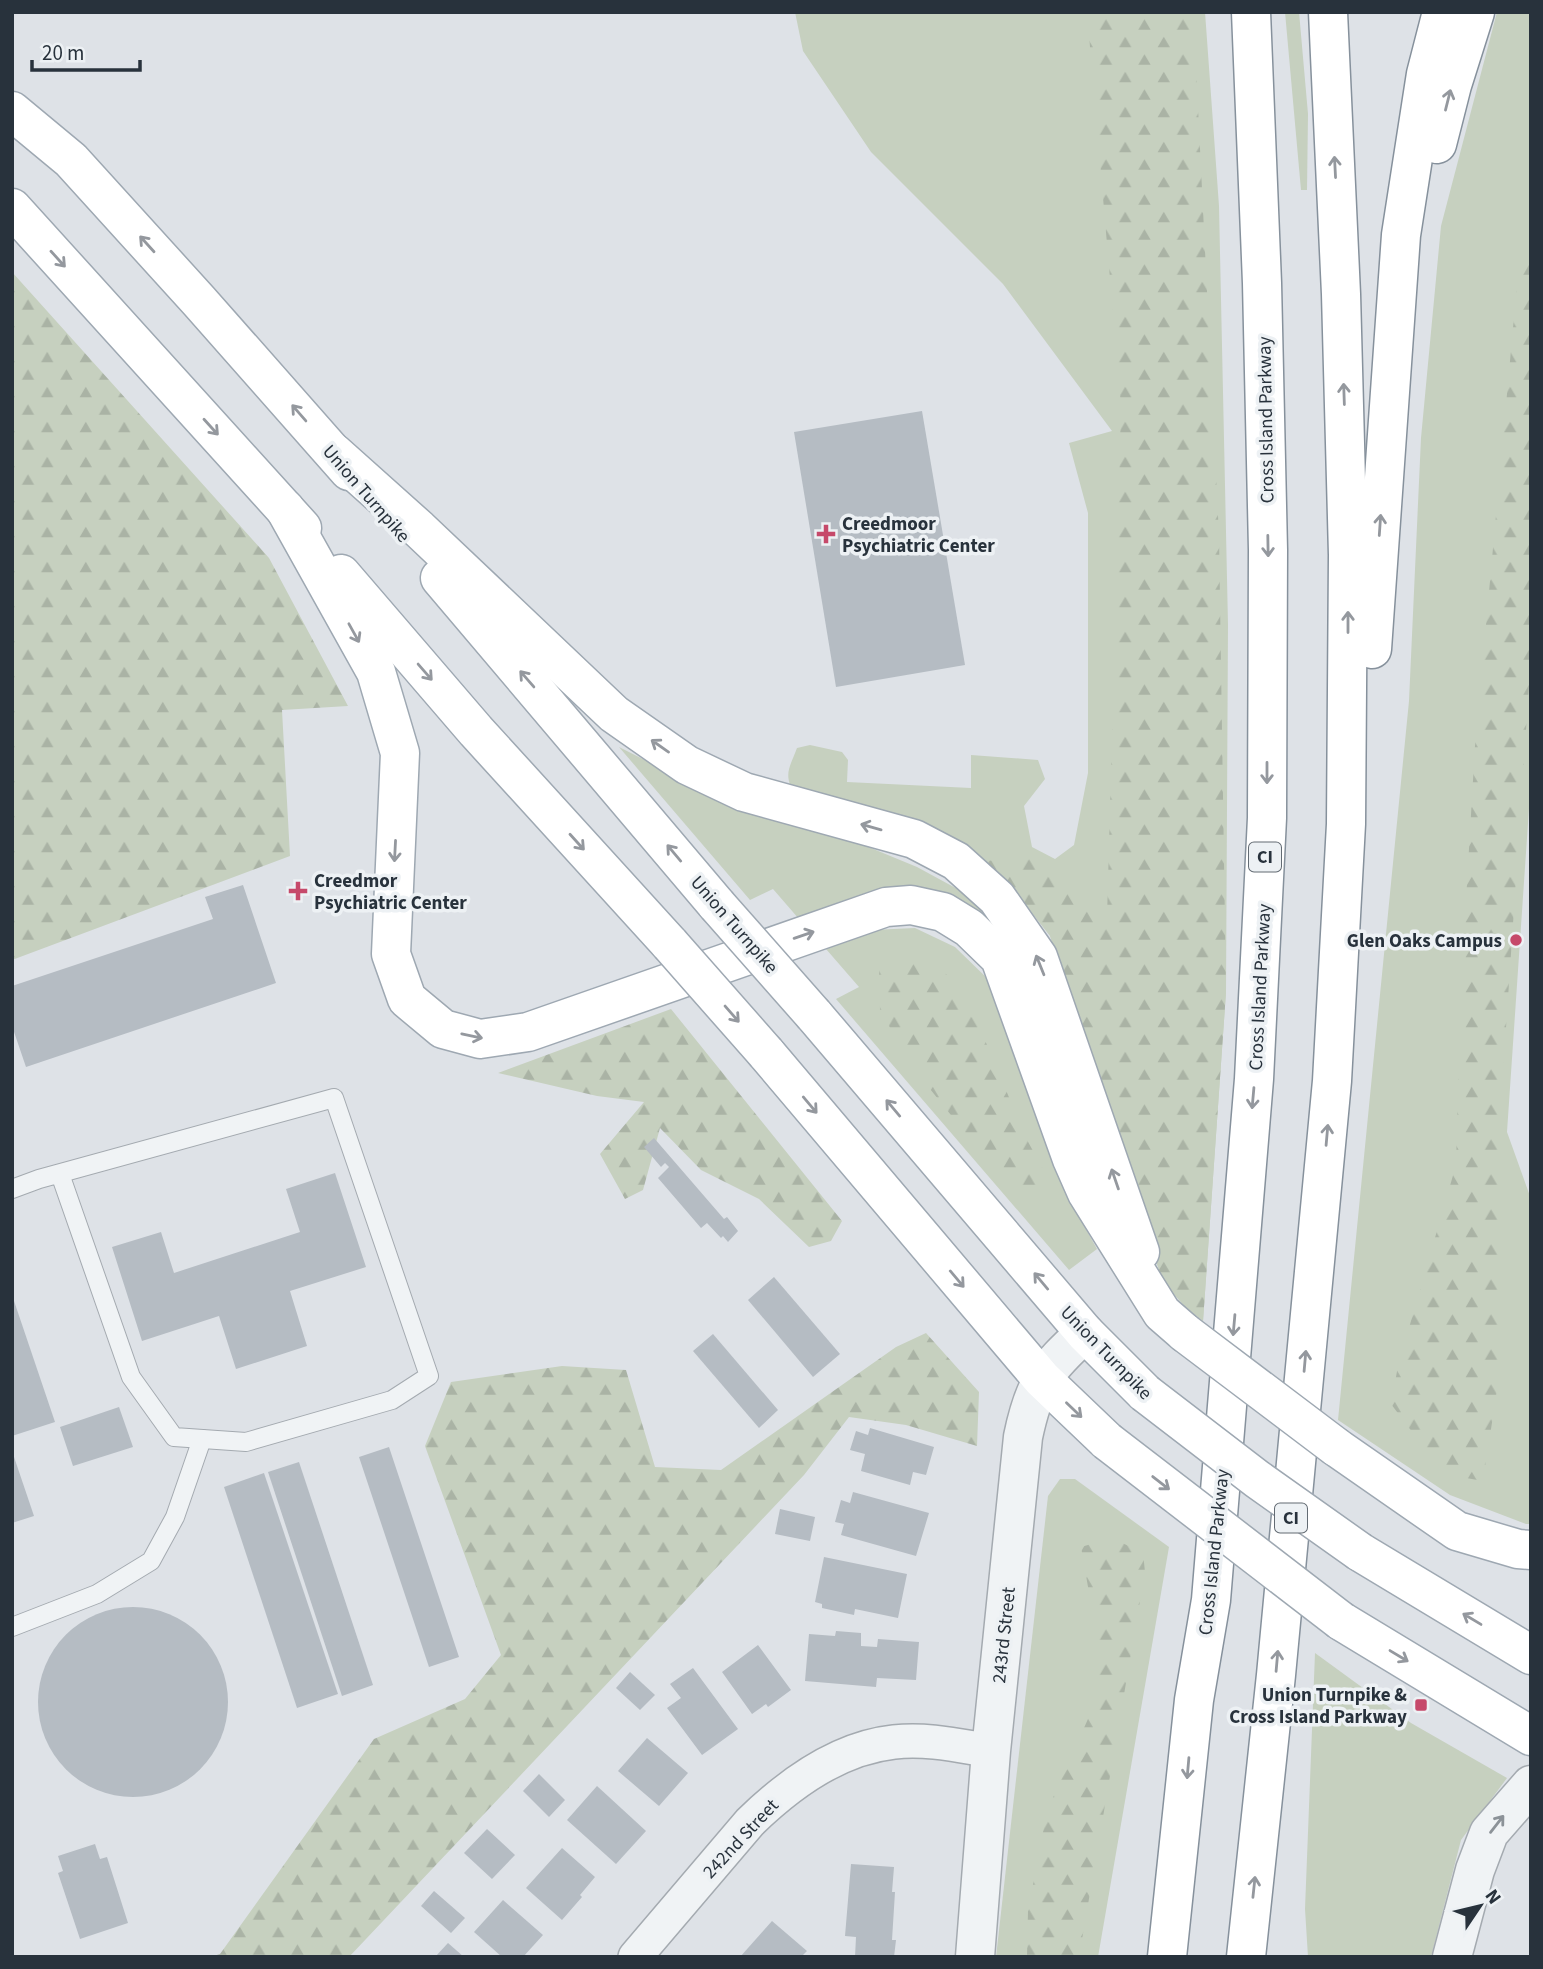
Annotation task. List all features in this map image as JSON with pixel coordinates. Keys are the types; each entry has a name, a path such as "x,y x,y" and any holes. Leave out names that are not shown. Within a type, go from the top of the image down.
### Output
{"main road":[{"path":"1233,12 1262,283"},
{"name":"Cross Island Parkway","path":"1167,1957 1194,1700 1211,1600 1254,1079 1267,818 1268,550 1262,283 1251,12"},
{"name":"CI","path":"1246,1956 1276,1675 1332,1082 1346,824 1348,555 1341,294 1328,12"},
{"path":"1332,1082 1363,771 1401,235 1426,74 1442,12"},
{"path":"1383,481 1413,240 1452,85 1475,12"},
{"name":"Union Turnpike","path":"12,111 71,160 334,453 1085,1333 1144,1393 1257,1479 1360,1552 1531,1655"},
{"path":"12,208 285,509 476,731 766,1053 1042,1379 1107,1441 1341,1621 1531,1736"},
{"path":"334,453 438,547 614,714 687,765 744,792 914,839 956,861 997,898 1038,957 1173,1323"},
{"path":"285,509 376,672 400,753 391,954 407,999 443,1029 481,1039 527,1032 886,907 911,905 943,912 970,928 1000,958 1072,1159 1087,1193 1173,1323 1335,1447 1457,1531 1518,1549 1531,1550"}],"street":[{"name":"243rd Street","path":"975,1957 991,1751 1023,1437 1030,1403 1042,1379 1052,1364 1085,1333"},
{"name":"242nd Street","path":"635,1957 750,1822 776,1798 816,1770 867,1747 895,1742 925,1742 991,1751"},
{"path":"1452,1957 1475,1870 1489,1833 1531,1785"}],"lane":[{"path":"12,1189 60,1174 334,1098 429,1377 392,1400 246,1442 174,1437 131,1377 60,1174"},
{"path":"12,1627 97,1594 151,1562 176,1517 202,1439"}],"green space":[{"path":"795,12 1205,12 1219,206 1228,625 1226,992 1203,1321 1163,1282 1050,935 1002,875 927,830 794,793 789,781 788,775 797,748 810,745 842,752 848,760 847,782 971,788 971,755 1038,760 1045,779 1024,806 1032,847 1055,859 1074,845 1088,773 1088,513 1069,443 1112,431 1003,284 871,152 803,51"},
{"path":"1087,12 1192,12 1194,26 1219,536 1226,992 1203,1321 1186,1308 1163,1282 1050,936 1002,875 979,861 1033,859 1075,883 1107,918 1121,406"},
{"path":"1285,12 1299,12 1308,114 1307,190 1301,190"},
{"path":"1497,12 1531,12 1531,779 1507,1132 1531,1199 1531,1524 1450,1495 1338,1420 1409,701 1421,438 1441,226"},
{"path":"1531,241 1531,656 1500,1117 1499,1377 1483,1481 1444,1474 1391,1404 1398,1366 1456,1165 1461,986 1475,746 1519,262"},
{"path":"12,272 269,558 348,706 282,710 290,856 12,960"},
{"path":"619,747 722,799 837,834 917,867 974,898 1002,932 984,925 799,919 773,889 750,900"},
{"path":"915,928 955,947 990,981 1064,1190 1097,1249 1069,1270 836,999 859,987 826,949 872,930"},
{"path":"937,962 971,1007 1027,1140 1043,1169 1030,1205 979,1150 918,1074 880,1011 879,965"},
{"path":"671,1009 842,1221 831,1241 809,1247 759,1199 701,1170 660,1128 643,1190 625,1199 600,1154 644,1102 597,1096 498,1073"},
{"path":"926,1333 979,1392 977,1446 906,1425 849,1417 804,1475 349,1957 210,1957 220,1954 374,1739 465,1699 501,1655 425,1446 451,1382 562,1366 626,1370 655,1467 721,1470 896,1347"},
{"path":"1060,1479 1075,1479 1169,1547 1098,1957 996,1957 1048,1496"},
{"path":"1112,1538 1143,1553 1145,1572 1079,1957 1027,1957 1028,1911 1047,1811 1100,1692 1094,1621 1081,1547"},
{"path":"1315,1653 1411,1723 1507,1778 1461,1840 1431,1957 1308,1957 1305,1909"}],"building":[{"path":"922,411 965,665 836,687 794,432"},
{"path":"243,885 276,983 26,1067 12,1026 12,986 213,919 205,897"},
{"path":"654,1138 724,1219 727,1217 738,1231 728,1242 707,1223 701,1228 658,1178 669,1167 665,1163 661,1167 644,1147"},
{"path":"335,1173 366,1267 290,1291 307,1346 236,1369 219,1316 142,1341 112,1247 161,1232 174,1273 300,1232 286,1189"},
{"path":"774,1277 840,1354 813,1377 748,1300"},
{"path":"12,1295 55,1422 12,1436"},
{"path":"713,1334 778,1410 759,1428 693,1351"},
{"path":"119,1407 133,1447 73,1466 60,1427"},
{"path":"870,1428 934,1447 926,1475 913,1472 910,1485 861,1471 865,1454 850,1450 856,1431 868,1435"},
{"path":"389,1447 459,1657 429,1667 359,1457"},
{"path":"12,1451 34,1516 12,1523"},
{"path":"299,1462 373,1685 342,1696 268,1472"},
{"path":"264,1473 338,1694 297,1708 224,1487"},
{"path":"853,1492 929,1513 916,1556 841,1535 844,1524 835,1522 841,1500 850,1503"},
{"path":"780,1509 815,1517 810,1541 775,1534"},
{"path":"824,1557 907,1574 898,1618 855,1609 854,1615 822,1608 822,1604 815,1602"},
{"path":"133,1607 169,1614 200,1635 221,1666 228,1702 221,1738 200,1769 169,1790 133,1797 97,1790 66,1769 45,1738 38,1702 45,1666 66,1635 97,1614"},
{"path":"836,1631 861,1633 861,1646 877,1647 878,1639 919,1642 916,1680 877,1678 876,1687 805,1681 809,1634 835,1636"},
{"path":"758,1645 791,1690 768,1707 766,1704 752,1714 722,1672"},
{"path":"693,1668 738,1729 702,1755 667,1708 681,1698 670,1684"},
{"path":"630,1672 655,1695 640,1710 616,1688"},
{"path":"647,1738 688,1773 659,1806 618,1771"},
{"path":"539,1774 565,1800 549,1817 523,1791"},
{"path":"597,1786 646,1831 616,1864 567,1820"},
{"path":"487,1829 515,1855 492,1879 464,1853"},
{"path":"95,1844 100,1859 107,1857 128,1923 80,1939 58,1873 63,1871 58,1856"},
{"path":"562,1848 595,1877 562,1920 526,1888"},
{"path":"851,1864 894,1867 894,1957 855,1957 856,1937 845,1936"},
{"path":"434,1891 465,1918 451,1933 421,1906"},
{"path":"503,1900 543,1935 523,1957 502,1957 474,1932"},
{"path":"772,1921 807,1951 801,1957 740,1957"},
{"path":"448,1943 464,1957 435,1957"}],"place":[{"name":"Creedmoor Psychiatric Center","path":"826,534"},
{"name":"Creedmor Psychiatric Center","path":"298,891"},
{"name":"Glen Oaks Campus","path":"1516,940"},
{"name":"Union Turnpike & Cross Island Parkway","path":"1421,1705"}]}
